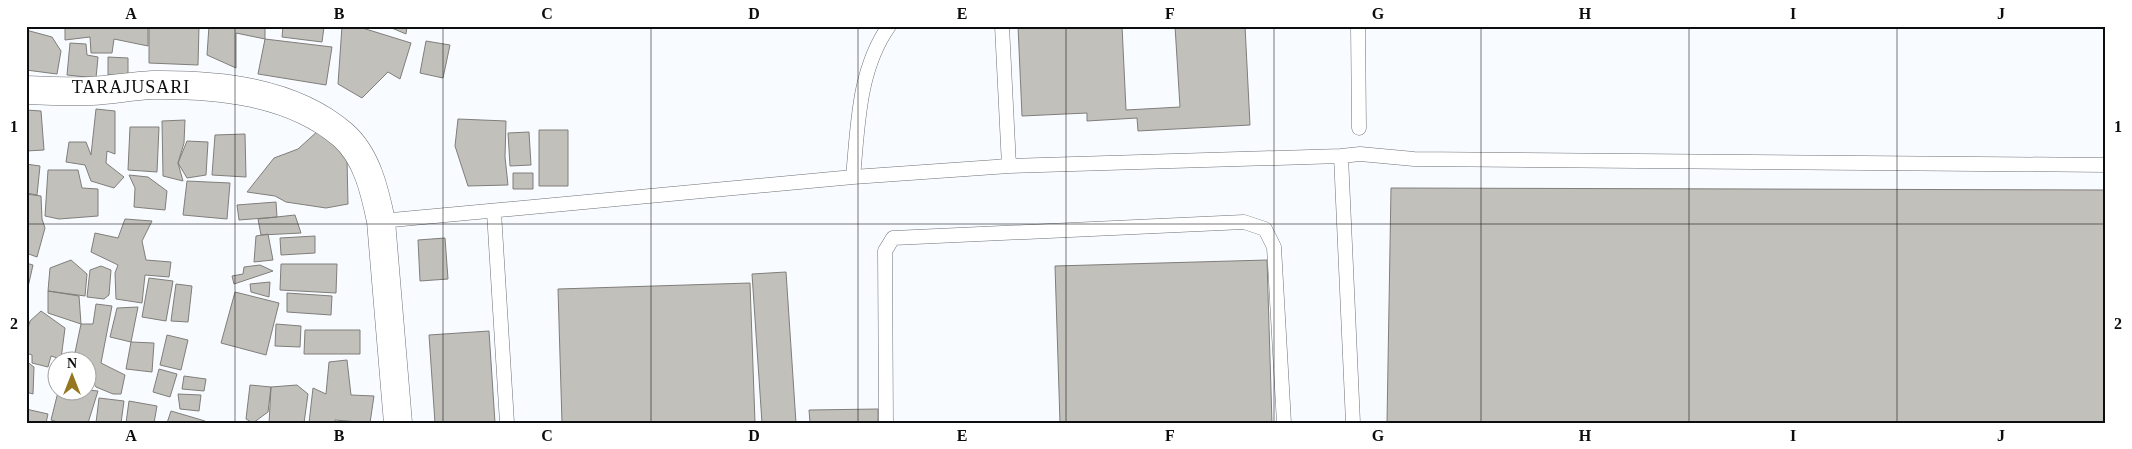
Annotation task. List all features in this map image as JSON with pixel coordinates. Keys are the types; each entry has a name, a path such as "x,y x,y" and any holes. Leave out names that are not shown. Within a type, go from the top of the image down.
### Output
{"street":[{"path":"26,90 90,91 151,85 215,86 270,97 312,115 344,136 363,161 376,195 381,221 398,423"}],"lane":[{"path":"853,178 863,86 877,44 889,26"},
{"path":"1002,26 1009,166"},
{"path":"1358,26 1359,128"},
{"path":"381,221 853,178 1009,166 1341,156 1360,151 1414,159 2106,165"},
{"path":"1341,156 1353,423"},
{"path":"494,212 507,423"},
{"path":"886,423 885,251 893,238 1244,222 1265,229 1274,247 1284,423"}],"building":[{"path":"65,26 148,26 148,46 114,39 112,53 91,53 90,37 65,40"},
{"path":"149,26 199,26 198,65 149,63"},
{"path":"209,26 265,26 265,39 236,33 236,68 207,55"},
{"path":"283,26 324,27 322,42 282,37"},
{"path":"342,26 356,26 411,43 400,79 388,72 362,98 338,84"},
{"path":"387,26 407,26 406,34"},
{"path":"1018,26 1122,26 1126,110 1180,107 1175,26 1245,26 1250,125 1138,131 1137,118 1087,121 1087,113 1022,116"},
{"path":"26,30 52,37 61,51 57,74 26,70"},
{"path":"265,39 332,47 326,85 258,74"},
{"path":"426,41 450,45 443,78 420,73"},
{"path":"70,43 86,44 87,55 98,57 96,78 67,75"},
{"path":"108,57 128,58 128,75 108,75"},
{"path":"96,109 115,111 115,154 107,151 106,163 124,177 114,188 91,181 85,165 66,162 69,142 86,142 91,155"},
{"path":"26,110 41,111 44,150 26,151"},
{"path":"458,119 506,121 505,157 508,185 468,186 455,146"},
{"path":"185,120 184,143 178,163 183,181 163,176 162,121"},
{"path":"130,127 159,127 157,172 128,170"},
{"path":"320,129 347,159 348,204 326,208 286,202 275,196 247,192 274,158 298,149"},
{"path":"539,130 568,130 568,186 539,186"},
{"path":"529,132 531,165 510,166 508,133"},
{"path":"245,134 246,177 212,175 215,135"},
{"path":"187,141 208,142 206,175 187,178 178,163"},
{"path":"26,164 40,166 37,195 26,193"},
{"path":"48,170 78,170 82,188 98,189 98,216 59,219 45,216"},
{"path":"513,173 533,173 533,189 513,189"},
{"path":"129,175 148,177 167,191 165,210 134,207 135,188"},
{"path":"187,181 230,183 227,219 183,215"},
{"path":"1391,188 2106,190 2106,423 1387,423"},
{"path":"26,194 41,196 42,219 45,228 37,257 26,253"},
{"path":"276,202 277,217 239,220 237,205"},
{"path":"295,215 301,233 261,235 258,219"},
{"path":"125,219 152,221 142,241 146,260 171,262 169,277 145,275 142,303 116,299 115,273 118,265 91,252 95,233 118,238"},
{"path":"268,234 273,260 254,262 256,236"},
{"path":"315,236 315,253 281,255 280,238"},
{"path":"445,238 448,279 420,281 418,240"},
{"path":"71,260 87,274 85,296 48,291 50,268"},
{"path":"1267,260 1272,423 1060,423 1055,266"},
{"path":"26,263 33,265 28,287 26,286"},
{"path":"281,264 337,264 336,293 280,290"},
{"path":"260,265 273,271 234,284 232,276 243,274 244,267"},
{"path":"101,266 111,270 109,295 104,299 87,297 90,270"},
{"path":"786,272 796,423 762,423 752,274"},
{"path":"149,278 173,281 166,321 142,317"},
{"path":"270,282 269,297 251,292 250,284"},
{"path":"750,283 755,423 562,423 558,289"},
{"path":"176,284 192,286 188,322 171,321"},
{"path":"48,291 79,296 81,324 48,313"},
{"path":"235,292 279,303 266,355 221,343"},
{"path":"287,293 332,296 331,315 287,312"},
{"path":"96,304 112,306 101,363 125,375 121,394 113,394 98,388 98,352 75,352 81,324 93,324"},
{"path":"138,307 131,342 110,337 117,308"},
{"path":"41,311 65,328 62,352 48,352 48,367 32,363 32,355 26,353 26,335 30,321"},
{"path":"276,324 301,326 300,347 275,346"},
{"path":"305,330 360,330 360,354 304,354"},
{"path":"489,331 495,423 435,423 429,335"},
{"path":"167,335 188,340 181,370 160,365"},
{"path":"131,342 154,343 152,372 126,369"},
{"path":"347,360 351,395 374,396 370,423 335,420 335,423 309,423 313,388 326,394 329,362"},
{"path":"26,361 34,367 33,394 26,392"},
{"path":"159,369 177,374 170,397 153,392"},
{"path":"184,376 206,379 204,391 182,389"},
{"path":"250,385 271,387 268,412 253,423 246,419"},
{"path":"297,385 308,394 304,423 269,423 271,387"},
{"path":"178,394 201,395 199,411 180,409"},
{"path":"99,398 124,401 121,423 96,423"},
{"path":"129,401 157,406 154,423 126,423"},
{"path":"56,402 95,402 88,423 61,423 51,420"},
{"path":"26,409 48,414 46,423 26,423"},
{"path":"878,409 878,423 810,423 809,410"},
{"path":"171,411 205,421 204,423 167,423"}],"district":[{"name":"TARAJUSARI","path":"131,87"}]}
